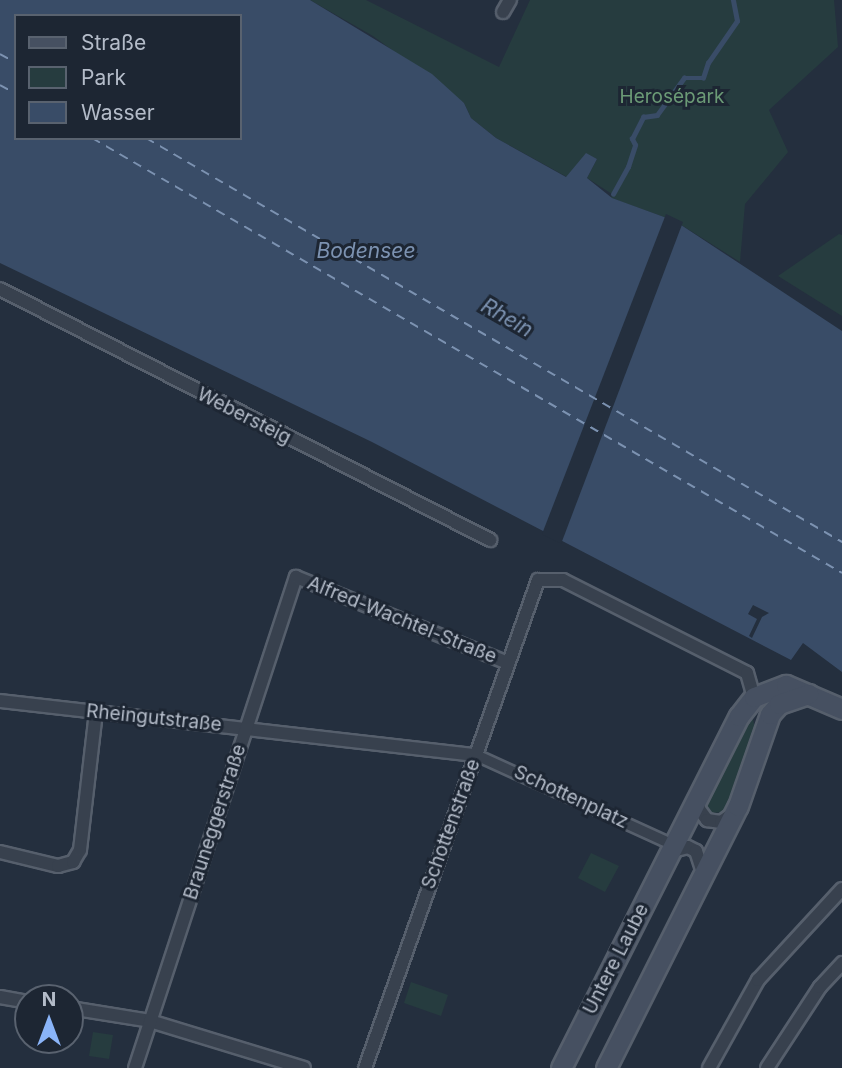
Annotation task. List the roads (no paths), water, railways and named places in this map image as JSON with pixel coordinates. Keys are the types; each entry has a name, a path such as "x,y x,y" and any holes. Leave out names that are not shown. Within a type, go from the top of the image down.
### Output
{"main road":[{"path":"754,697 786,685 842,709"},
{"name":"Untere Laube","path":"606,1068 738,806 770,714 779,704 808,694"},
{"name":"Untere Laube","path":"561,1068 669,846 699,795 739,716 754,697"}],"street":[{"path":"503,12 510,0"},
{"name":"Webersteig","path":"0,289 490,540"},
{"name":"Alfred-Wachtel-Straße","path":"296,577 509,663"},
{"name":"Brauneggerstraße","path":"135,1068 296,577"},
{"name":"Schottenstraße","path":"365,1068 538,580 563,580 747,673 754,697"},
{"name":"Rheingutstraße","path":"0,701 476,755"},
{"path":"0,852 58,866 73,862 80,850 96,712"},
{"name":"Schottenplatz","path":"476,755 669,846"},
{"path":"699,795 701,813 712,822 727,820 738,806"},
{"path":"669,846 688,847 696,851 703,872"},
{"path":"709,1068 758,980 842,889"},
{"path":"767,1068 820,987 842,963"},
{"path":"84,1010 150,1021 304,1068"}],"water":[{"name":"Bodensee","path":"0,0 310,0 432,74 464,103 471,118 496,138 566,177 586,153 597,159 587,178 612,198 675,221 842,331 842,672 803,643 791,660 372,442 0,263"}],"waterway":[{"path":"613,194 628,167 635,145 632,139 643,117 657,115 684,78 703,78 708,63 737,21 733,0"}],"park label":[{"name":"Herosépark","path":"672,97"}],"water label":[{"name":"Rhein","path":"507,318"}]}
